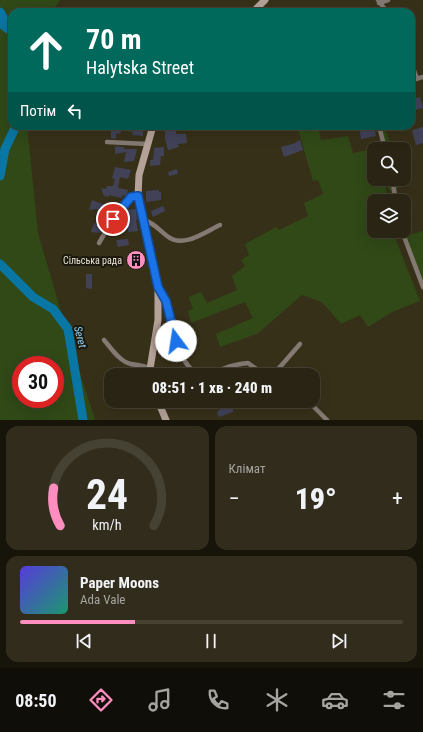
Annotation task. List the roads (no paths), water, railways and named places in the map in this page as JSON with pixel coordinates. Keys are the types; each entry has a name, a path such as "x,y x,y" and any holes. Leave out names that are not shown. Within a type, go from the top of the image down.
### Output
{"main road":[{"path":"257,8 265,0"},
{"path":"151,368 158,320 158,287 138,196 139,175 152,130"},
{"path":"161,408 166,420"}],"street":[{"path":"378,1 388,0"},
{"path":"415,73 417,79 423,77"},
{"path":"380,130 383,142"},
{"path":"107,142 147,144"},
{"path":"99,243 113,219 131,197 138,196"},
{"path":"144,220 151,222 167,236 179,240 192,239 220,225"},
{"path":"405,238 423,287"},
{"path":"158,287 166,301 176,341 190,368"},
{"path":"104,340 116,354 129,364 144,365 147,368"},
{"path":"280,368 300,344"},
{"path":"223,368 231,365 248,363 255,368"},
{"path":"315,408 327,420"}],"waterway":[{"name":"Seret","path":"0,12 4,19 4,26 8,29"},
{"name":"Seret","path":"0,176 5,149 14,130"},
{"name":"Seret","path":"0,264 33,297 53,309 68,329 83,420"}],"place":[{"name":"Сільська рада","path":"136,260"}]}
